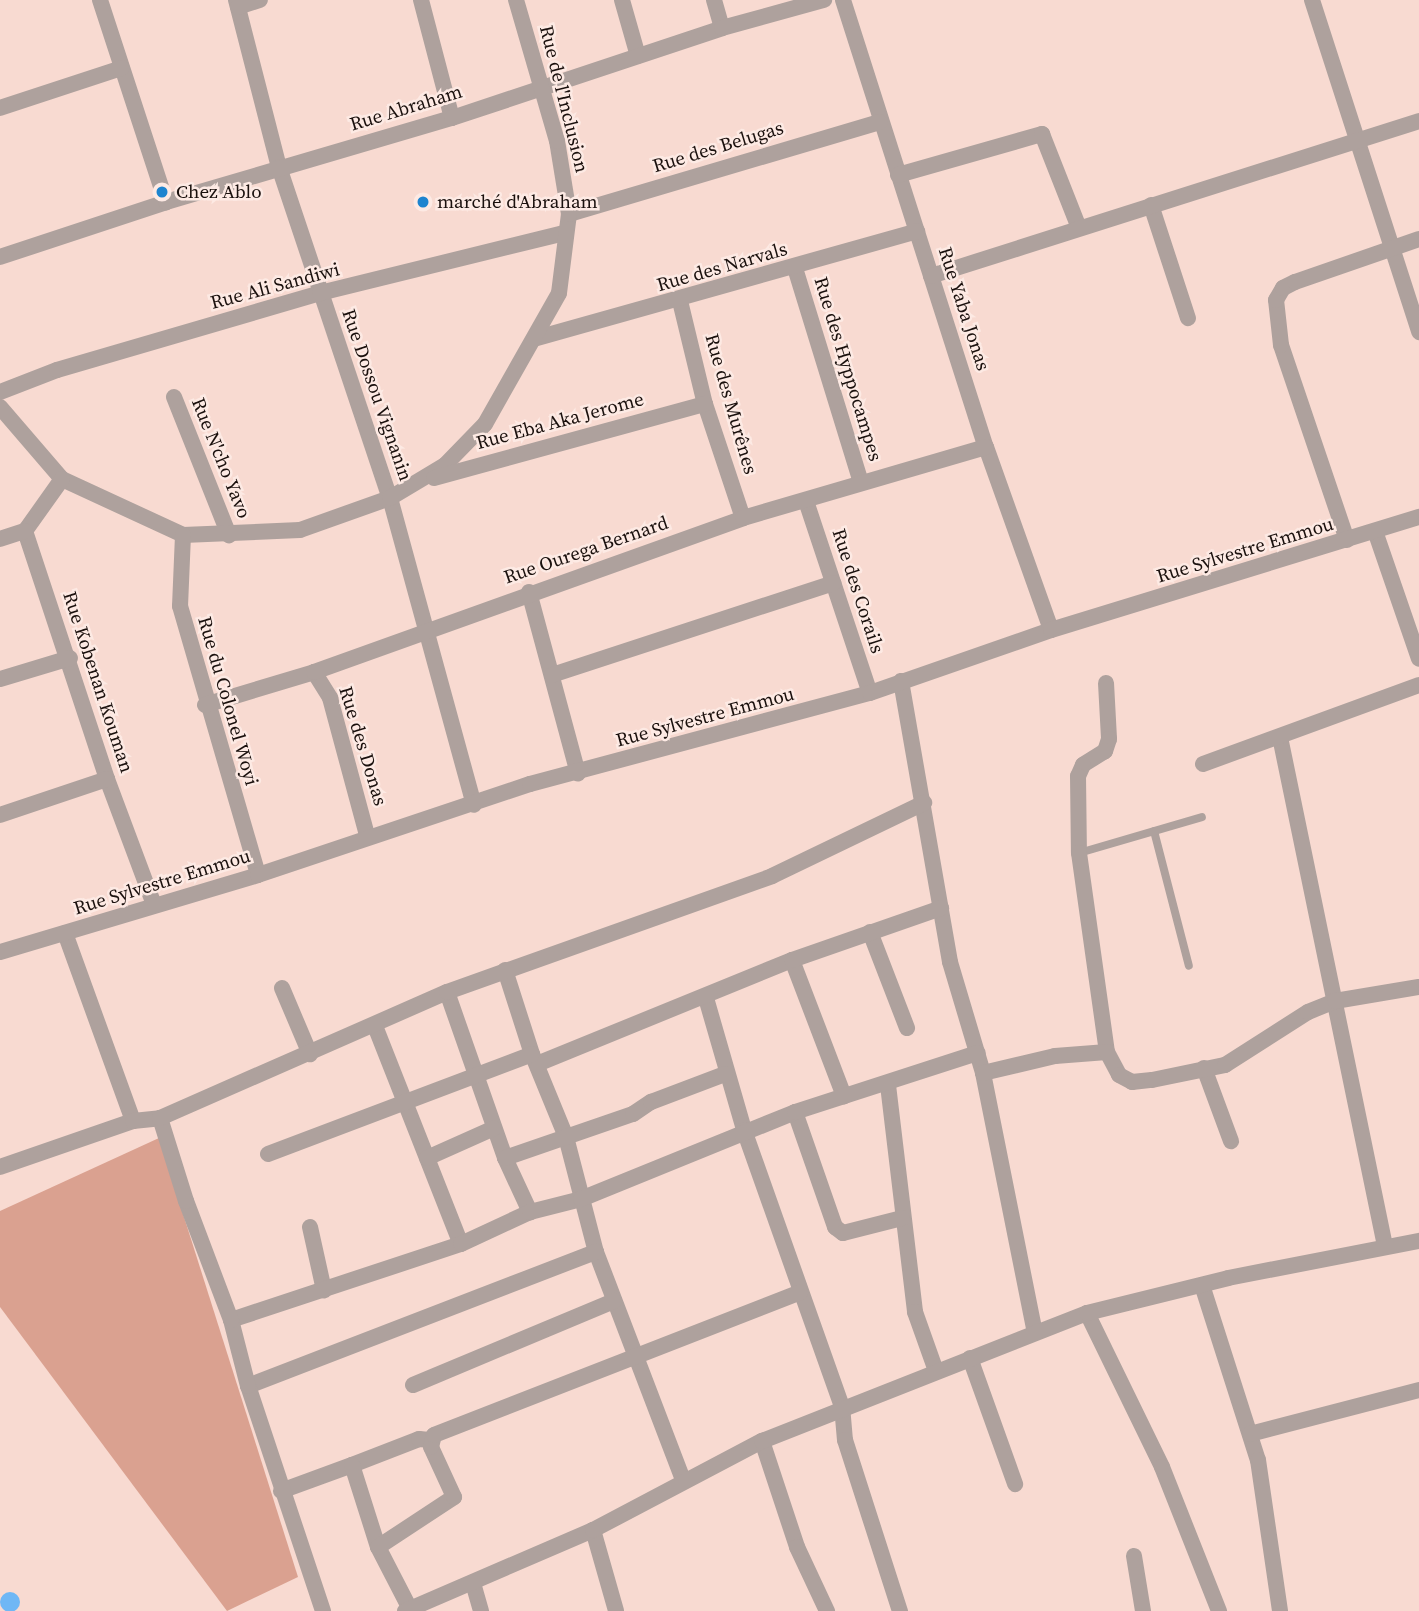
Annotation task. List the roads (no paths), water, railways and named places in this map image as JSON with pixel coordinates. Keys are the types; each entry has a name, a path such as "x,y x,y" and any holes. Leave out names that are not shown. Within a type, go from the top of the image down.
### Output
{"street":[{"path":"100,0 166,202"},
{"path":"237,3 260,0"},
{"path":"421,0 452,118"},
{"name":"Rue de l'Inclusion","path":"0,407 62,479 183,535 300,530 390,498 426,480 485,424 537,338 559,293 564,233 569,214 557,141 516,0"},
{"path":"622,0 638,56"},
{"path":"714,0 722,28"},
{"name":"Rue Abraham","path":"0,257 279,167 452,118 540,86 722,28 824,0"},
{"name":"Rue Yaba Jonas","path":"842,0 986,447 1051,630"},
{"path":"1312,0 1419,331"},
{"name":"Rue Dossou Vignanin","path":"237,3 279,167 390,498 474,804"},
{"path":"0,108 122,68"},
{"path":"931,276 1419,121"},
{"name":"Rue des Belugas","path":"569,214 880,122"},
{"path":"898,175 1042,134 1079,228"},
{"path":"1151,205 1188,318"},
{"name":"Rue des Narvals","path":"537,338 680,301 917,231"},
{"name":"Rue Ali Sandiwi","path":"0,392 57,370 320,293 564,233"},
{"path":"1347,540 1282,345 1276,300 1283,288 1295,282 1392,246 1419,239"},
{"name":"Rue des Hyppocampes","path":"795,268 861,482"},
{"name":"Rue des Murênes","path":"680,301 705,404 743,518"},
{"name":"Rue N'cho Yavo","path":"174,397 229,535"},
{"name":"Rue Eba Aka Jerome","path":"426,480 705,404"},
{"name":"Rue Ourega Bernard","path":"205,705 314,672 425,629 743,518 806,502 861,482 986,447"},
{"path":"0,539 25,531 62,479"},
{"name":"Rue des Corails","path":"806,502 870,694"},
{"name":"Rue Sylvestre Emmou","path":"0,952 258,875 367,835 578,773 870,694 1051,630 1419,517"},
{"name":"Rue Kobenan Kouman","path":"25,531 70,658 107,779 154,905"},
{"path":"1375,531 1419,659"},
{"name":"Rue du Colonel Woyi","path":"183,535 180,606 205,705 258,875"},
{"path":"552,675 833,583"},
{"path":"529,592 578,773"},
{"path":"0,680 70,658"},
{"name":"Rue des Donas","path":"314,672 330,698 367,835"},
{"path":"901,681 950,962 983,1073 1035,1333"},
{"path":"1106,683 1109,738 1105,751 1078,771 1079,853 1107,1052 1119,1075 1132,1082 1240,1058 1308,1012 1335,1001 1419,987"},
{"path":"1203,764 1419,685"},
{"path":"1280,737 1385,1246"},
{"path":"0,815 107,779"},
{"path":"0,1167 133,1121 160,1118 375,1026 447,992 772,876 924,803"},
{"path":"268,1154 404,1101 534,1059 706,998 792,960 941,908"},
{"path":"870,932 907,1028"},
{"path":"65,933 133,1121"},
{"path":"792,960 844,1096"},
{"path":"505,970 534,1059 566,1137 596,1252 683,1480"},
{"path":"282,988 310,1054"},
{"path":"447,992 505,1158 530,1212"},
{"path":"706,998 725,1074 842,1406 845,1440 900,1611"},
{"path":"375,1026 461,1244"},
{"path":"983,1073 1055,1056 1107,1052"},
{"path":"231,1320 461,1244 530,1212 581,1199 744,1130 844,1096 888,1085 978,1053"},
{"path":"1204,1068 1231,1141"},
{"path":"505,1158 566,1137 725,1074"},
{"path":"888,1085 915,1312 936,1371"},
{"path":"795,1112 835,1227 843,1233 902,1218"},
{"path":"160,1118 186,1201 231,1320 248,1386 281,1491 323,1611"},
{"path":"427,1158 494,1128"},
{"path":"310,1227 324,1290"},
{"path":"352,1465 378,1547 407,1610 593,1530 683,1480 842,1406 1087,1313 1202,1285 1419,1241"},
{"path":"248,1386 596,1252"},
{"path":"1202,1285 1258,1460 1280,1611"},
{"path":"281,1491 419,1438 430,1440 800,1292"},
{"path":"413,1385 614,1301"},
{"path":"1087,1313 1162,1467 1219,1611"},
{"path":"970,1358 1014,1484"},
{"path":"1250,1434 1419,1390"},
{"path":"378,1547 454,1497 430,1440"},
{"path":"762,1441 797,1547 827,1611"},
{"path":"593,1530 616,1611"},
{"path":"1134,1556 1143,1611"},
{"path":"472,1583 481,1611"}],"lane":[{"path":"1079,853 1202,817"},
{"path":"1154,831 1188,966"}],"water":[{"path":"6,1592 14,1592 20,1602 14,1612 6,1612 0,1606 0,1598"}],"place":[{"name":"Chez Ablo","path":"162,192"},
{"name":"marché d'Abraham","path":"423,202"}]}
